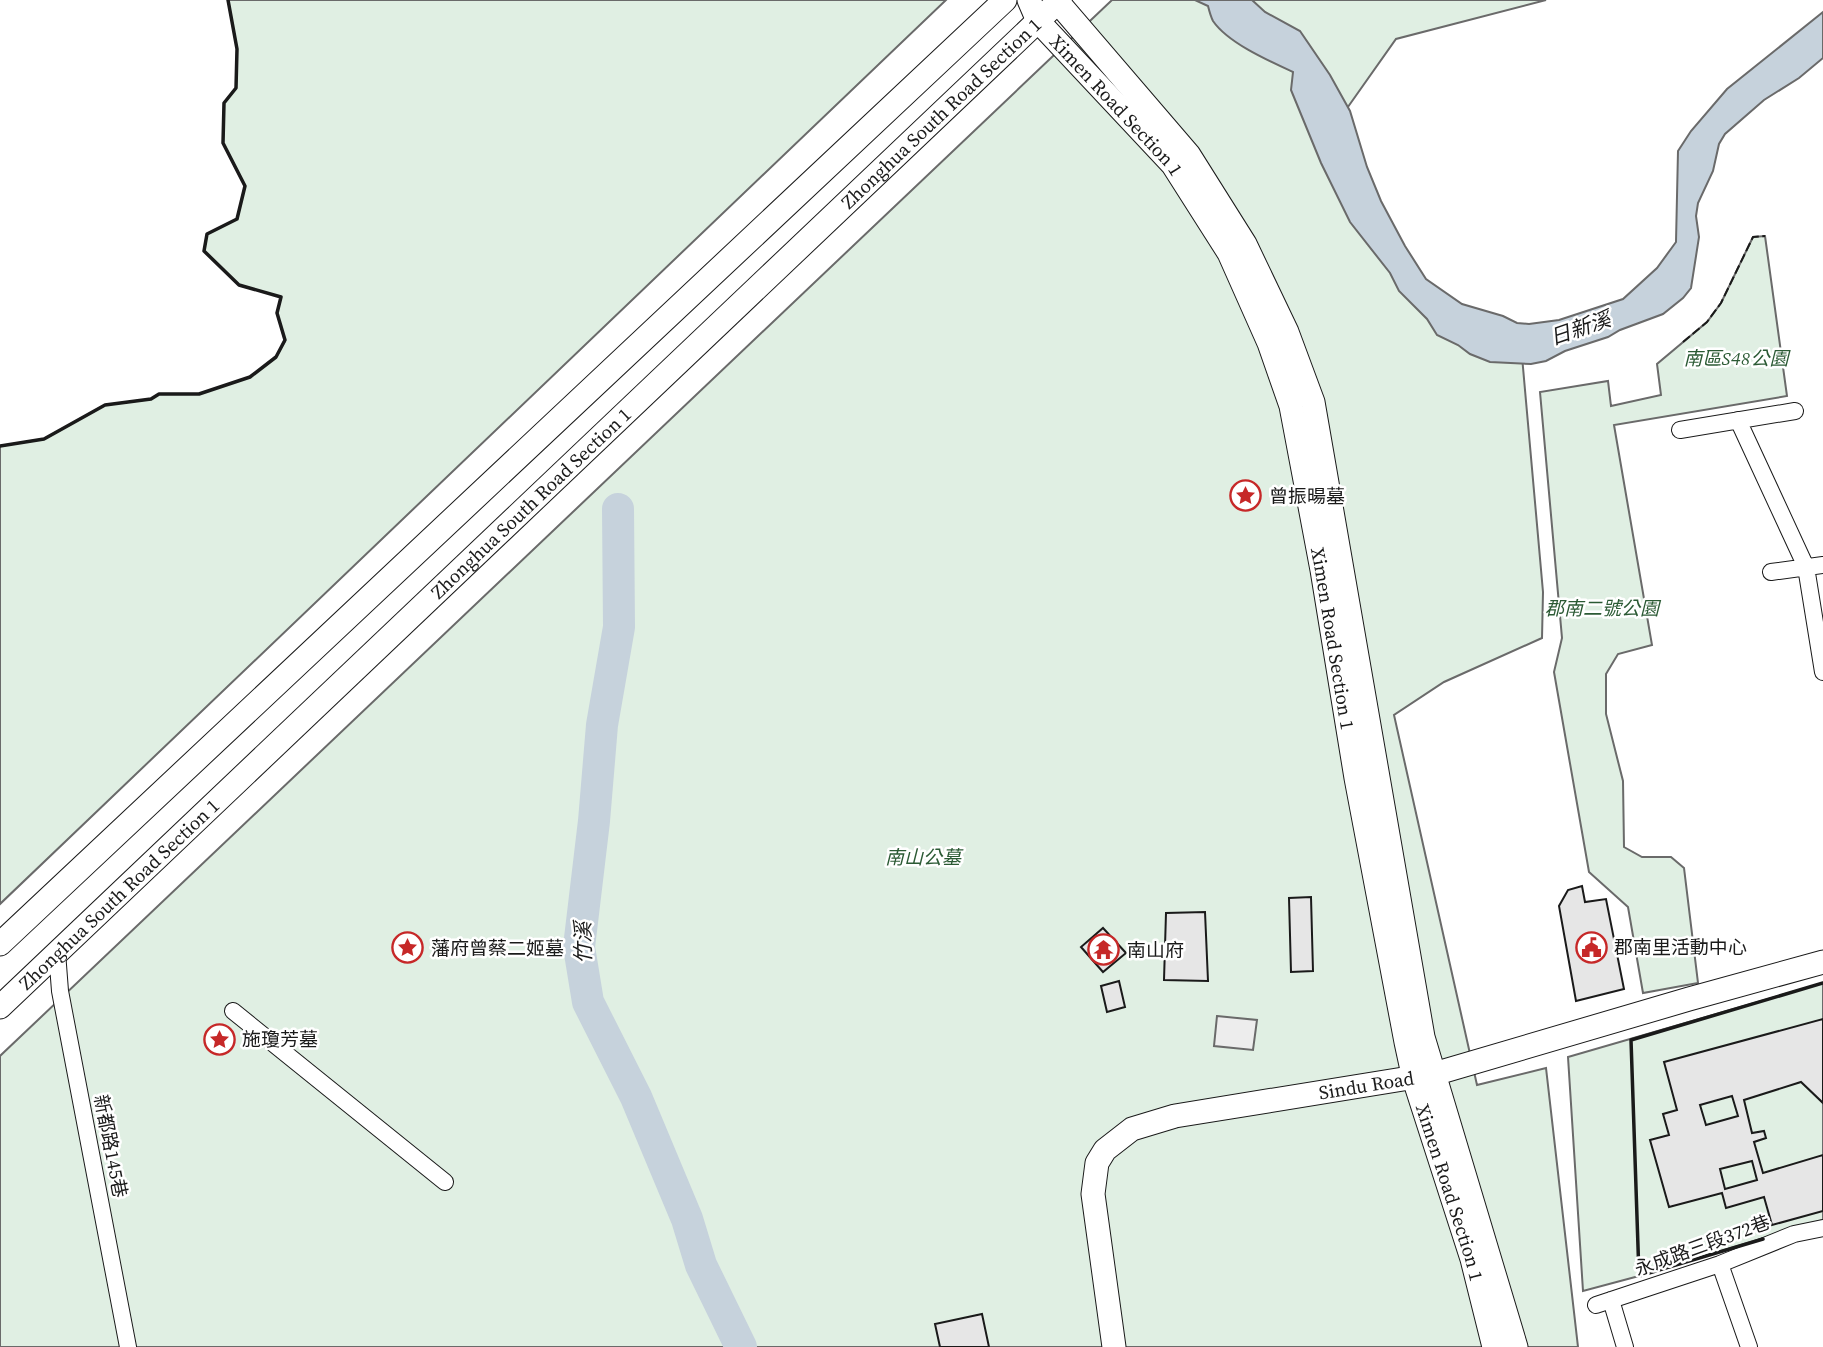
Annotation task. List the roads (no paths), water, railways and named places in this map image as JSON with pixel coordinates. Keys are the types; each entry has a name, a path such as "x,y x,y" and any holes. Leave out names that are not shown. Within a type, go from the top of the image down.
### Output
{"street":[{"name":"Zhonghua South Road Section 1","path":"0,944 1004,0"},
{"name":"Zhonghua South Road Section 1","path":"0,1007 1033,11 1058,0"},
{"name":"Ximen Road Section 1","path":"1058,0 1189,155 1245,244 1287,332 1313,402 1423,1037 1424,1076 1516,1347"},
{"name":"Ximen Road Section 1","path":"1033,11 1172,165 1229,253 1269,343 1291,406 1389,956 1424,1076 1494,1347"},
{"path":"1679,430 1795,411"},
{"path":"1738,420 1806,567 1823,672"},
{"path":"1771,572 1823,565"},
{"name":"新都路145巷","path":"57,952 60,991 128,1347"},
{"name":"Sindu Road","path":"1114,1347 1093,1194 1097,1163 1105,1150 1132,1129 1175,1116 1424,1076 1823,962"},
{"path":"233,1011 445,1182"},
{"name":"永成路三段372巷","path":"1625,1347 1603,1302 1720,1264 1794,1234 1823,1228"},
{"path":"1720,1264 1749,1347"}],"water":[{"name":"日新溪","path":"1195,0 1252,0 1265,12 1300,31 1330,75 1350,111 1367,167 1381,201 1426,279 1462,304 1517,323 1559,320 1623,299 1657,268 1676,242 1678,151 1691,131 1727,89 1823,12 1823,58 1799,78 1764,100 1725,134 1719,144 1713,171 1698,203 1696,216 1699,237 1691,288 1683,298 1663,314 1565,351 1546,361 1531,364 1490,362 1437,335 1427,319 1399,291 1390,273 1350,222 1321,163 1291,90 1293,72 1228,37 1213,21 1208,6"}],"waterway":[{"name":"竹溪","path":"618,509 619,627 602,725 579,947 588,1002 636,1097 687,1219 701,1265 741,1347"}],"place":[{"name":"曾振暘墓","path":"1246,496"},
{"name":"郡南里活動中心","path":"1591,947"},
{"name":"藩府曾蔡二姬墓","path":"408,948"},
{"name":"南山府","path":"1104,950"},
{"name":"施瓊芳墓","path":"219,1039"}],"park label":[{"name":"南區S48公園","path":"1736,358"},
{"name":"郡南二號公園","path":"1602,608"},
{"name":"南山公墓","path":"923,857"}]}
